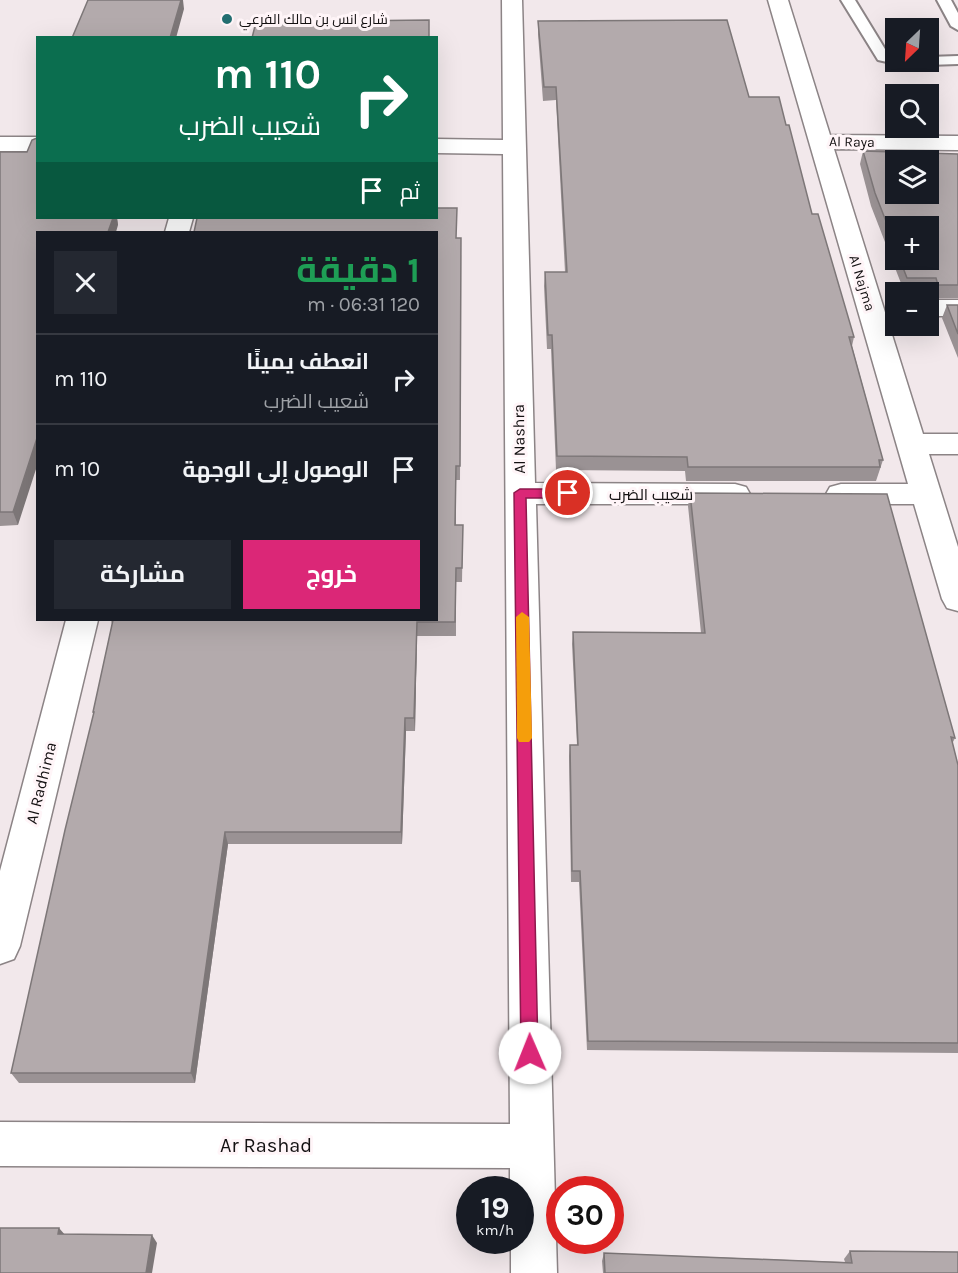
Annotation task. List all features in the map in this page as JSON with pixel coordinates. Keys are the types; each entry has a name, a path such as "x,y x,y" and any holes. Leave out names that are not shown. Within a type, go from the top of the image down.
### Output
{"street":[{"name":"Al Nashra","path":"512,0 534,1273"},
{"name":"Al Najma","path":"778,0 958,599"},
{"name":"Al Raya","path":"819,142 958,143"},
{"path":"0,144 36,144"},
{"path":"438,146 513,147"},
{"path":"869,307 885,307"},
{"path":"939,308 958,308"},
{"path":"911,444 958,444"},
{"name":"شعيب الضرب","path":"520,493 759,494"},
{"path":"819,494 926,494"},
{"name":"Al Radhima","path":"0,946 82,621"},
{"name":"Ar Rashad","path":"0,1144 531,1146"}],"lane":[{"path":"848,0 885,57"},
{"path":"944,0 958,26"},
{"path":"939,61 958,60"}],"building":[{"path":"88,0 181,0 171,36 73,36"},
{"path":"429,20 429,36 252,36 256,22"},
{"path":"727,20 749,97 779,97 786,125 789,125 812,214 818,214 854,337 849,337 883,460 879,460 880,467 688,467 687,457 557,456 552,335 548,335 545,272 567,272 556,87 544,87 538,21"},
{"path":"36,138 36,219 113,219 108,231 36,231 36,441 13,512 0,512 0,152 27,152 32,140"},
{"path":"863,151 885,152 885,204 939,204 939,153 958,154 958,285 939,285 936,278 907,278 904,270 939,270 939,216 885,216 885,219"},
{"path":"438,208 457,208 456,238 461,238 460,466 456,466 455,525 463,525 462,568 456,568 455,622 417,622 414,718 405,718 401,832 225,832 191,1073 11,1073 113,621 438,621 438,231 194,231 197,219 438,219"},
{"path":"947,305 958,305 958,334"},
{"path":"690,493 887,494 955,738 951,737 958,765 958,1043 588,1041 580,871 572,871 570,745 578,745 573,632 705,633"},
{"path":"0,1228 59,1228 58,1234 152,1235 146,1273 0,1273"},
{"path":"850,1251 958,1252 958,1273 605,1273 604,1254 624,1254 852,1263"}],"slow traffic":[{"path":"522,617 524,738"}],"place":[{"name":"شارع انس بن مالك الفرعي","path":"227,19"}],"route":[{"path":"530,1053 520,493 568,493"}]}
